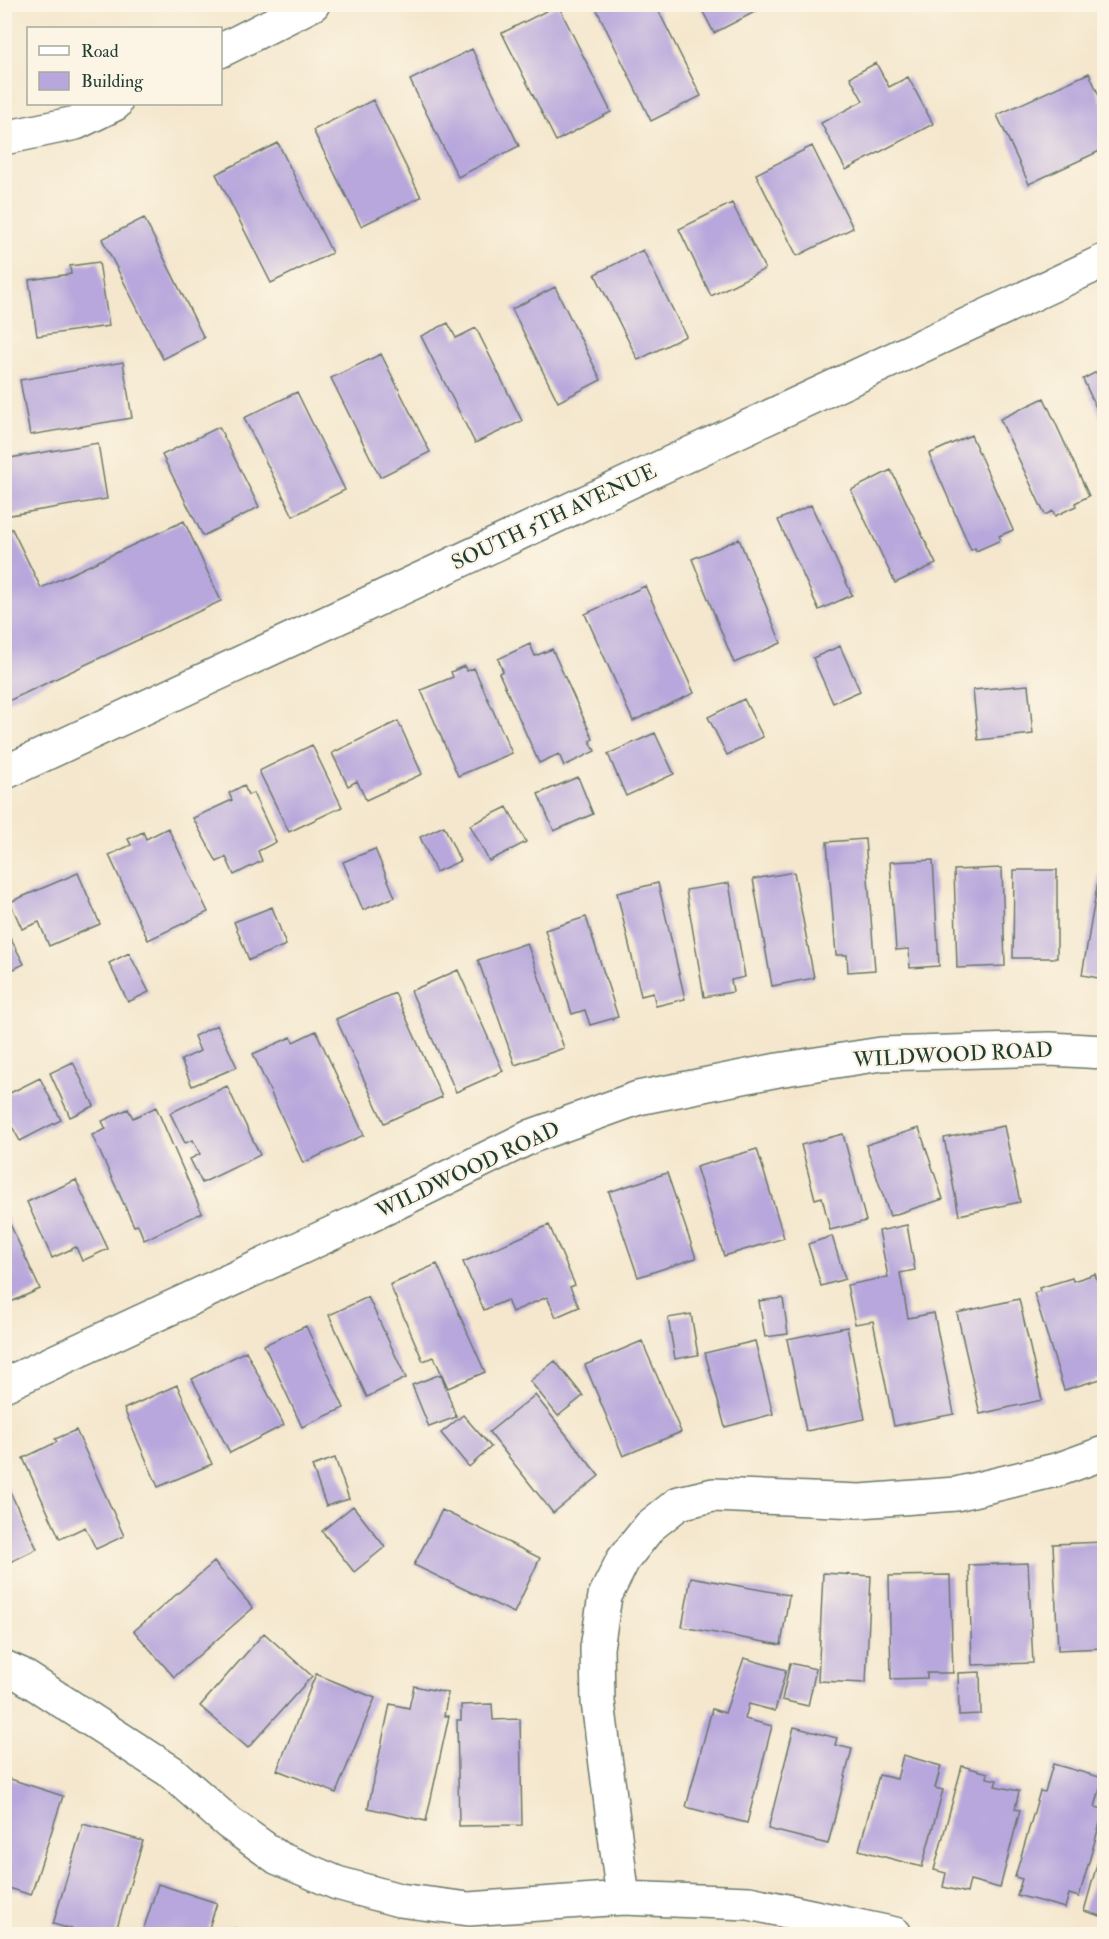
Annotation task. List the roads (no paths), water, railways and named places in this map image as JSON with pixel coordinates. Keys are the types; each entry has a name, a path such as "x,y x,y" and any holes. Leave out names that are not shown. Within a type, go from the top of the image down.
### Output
{"street":[{"path":"222,50 313,4"},
{"path":"4,138 76,123 113,105"},
{"name":"SOUTH 5TH AVENUE","path":"4,773 1104,261"},
{"name":"WILDWOOD ROAD","path":"4,1385 367,1217 532,1136 638,1098 778,1070 881,1054 1050,1049 1104,1052"},
{"path":"623,1898 598,1702 597,1648 606,1596 623,1560 650,1526 679,1503 712,1495 860,1501 956,1494 1060,1469 1104,1453"},
{"path":"4,1667 28,1679 170,1771 230,1823 278,1858 337,1883 399,1900 469,1909 623,1898 749,1903 895,1935"}]}
